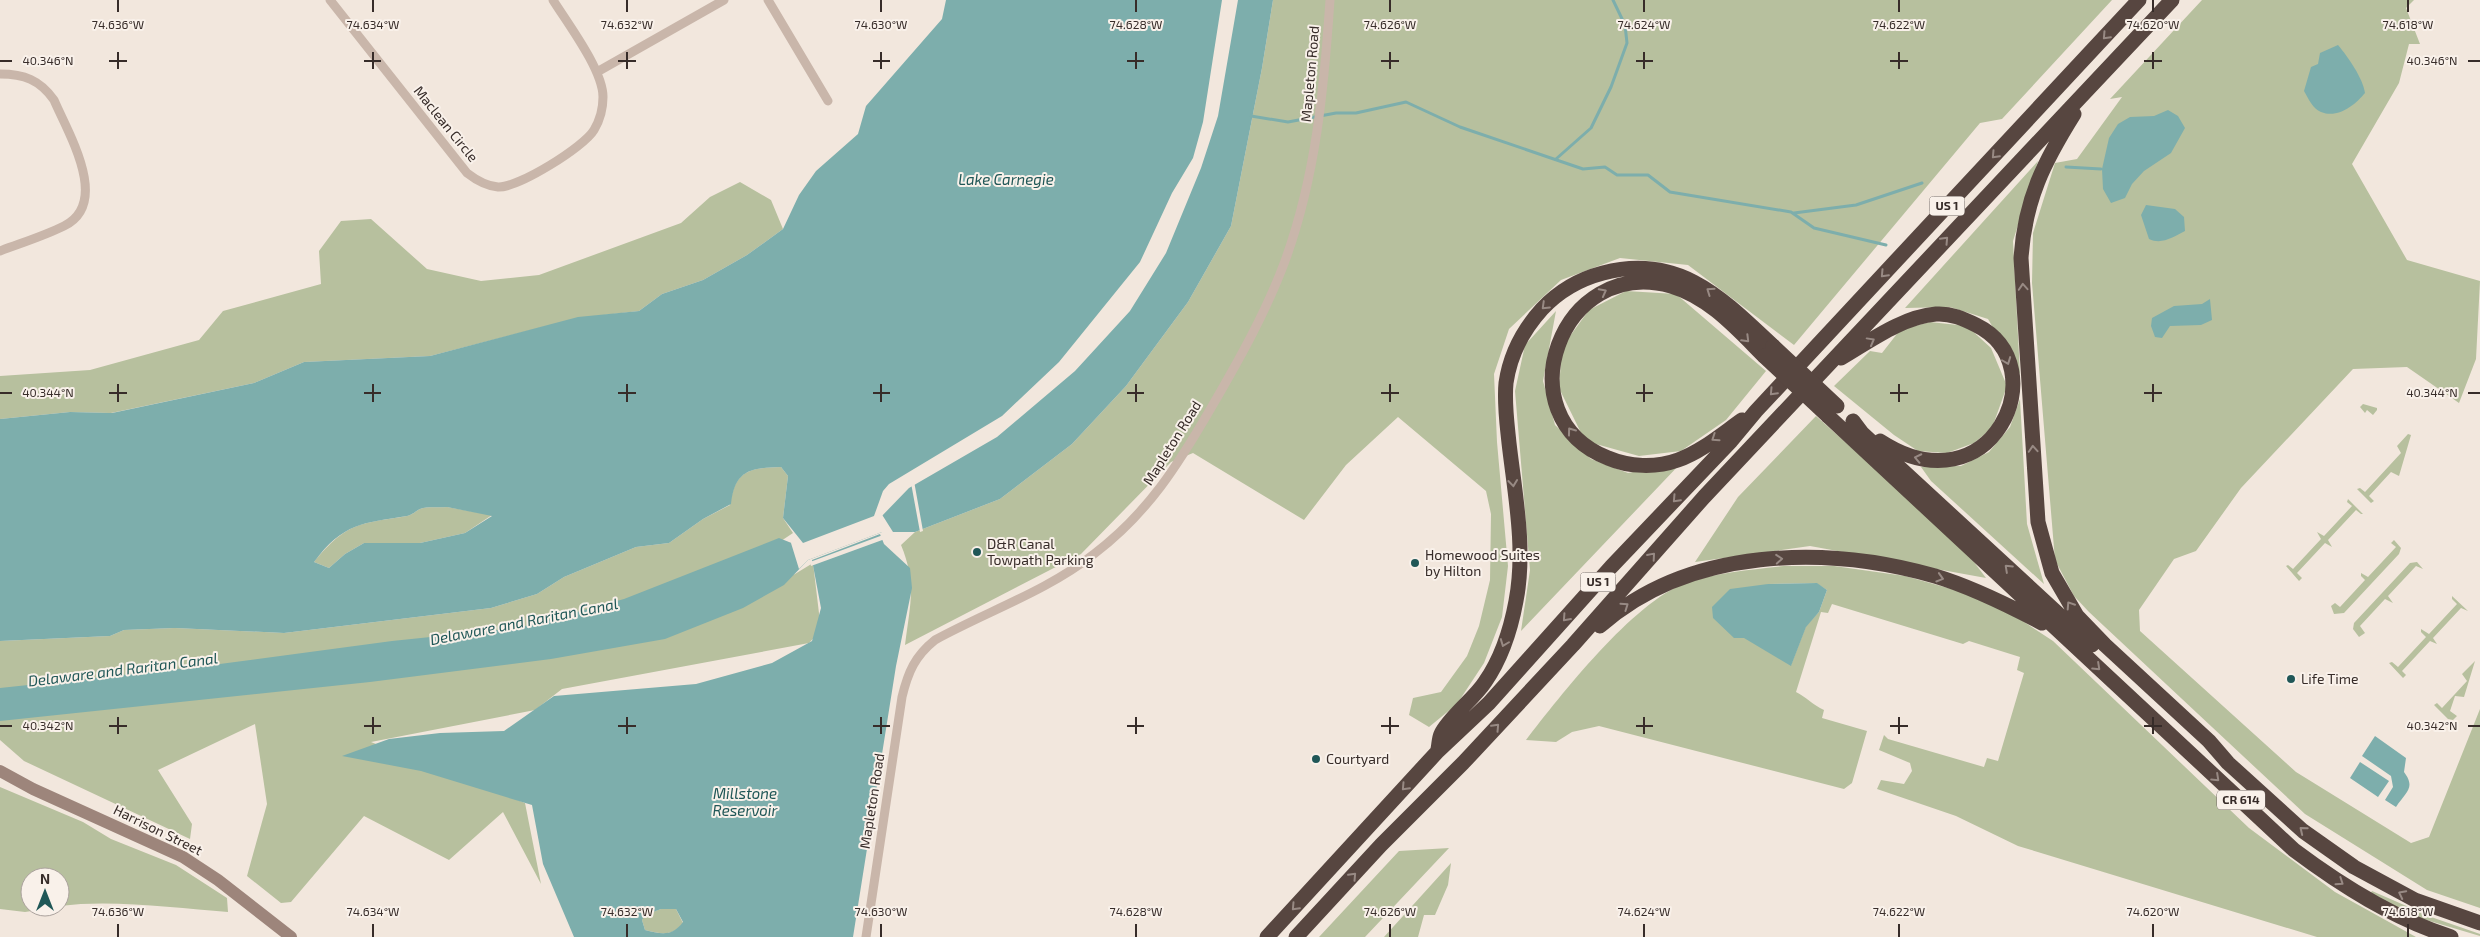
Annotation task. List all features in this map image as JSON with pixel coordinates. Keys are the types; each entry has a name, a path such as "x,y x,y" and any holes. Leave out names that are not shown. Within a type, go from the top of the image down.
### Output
{"highway":[{"name":"US 1","path":"1267,937 1438,751 1489,703 1612,568 1731,442 1756,411 2139,0"},
{"name":"US 1","path":"1296,937 1572,645 1704,497 2172,0"},
{"path":"2092,85 2040,171 2031,197 2022,241 2022,274 2036,499 2041,533 2052,573 2077,616 2105,645 2209,741 2228,763"},
{"path":"1438,751 1441,734 1485,682 1510,625 1516,601 1520,552 1506,418 1506,384 1514,353 1529,325 1548,303 1586,278 1626,268 1658,269 1677,274 1701,284 1738,313 1768,351"},
{"path":"1756,411 1693,454 1677,460 1644,466 1615,462 1589,448 1578,440 1568,428 1554,396 1553,363 1560,339 1578,310 1609,289 1629,283 1643,283 1672,287 1696,297 1723,315 1768,351 1833,411 2062,634"},
{"path":"1828,365 1898,325 1936,314 1952,315 1981,327 2002,348 2009,362 2013,384 2006,416 1994,436 1965,456 1941,461 1917,459 1892,448 1853,421 1833,411"},
{"path":"1853,421 1862,433 2193,738 2228,763"},
{"path":"1572,645 1587,638 1634,600 1688,575 1716,568 1780,559 1819,558 1874,563 1935,576 1993,598 2062,634"},
{"name":"CR 614","path":"2062,634 2294,850 2378,905 2412,922 2451,937"},
{"name":"CR 614","path":"2228,763 2303,831 2354,867 2415,900 2480,923"}],"street":[{"name":"Maclean Circle","path":"330,0 468,173 476,180 498,187 520,183 585,141 594,131 599,121 603,102 601,83 597,72"},
{"path":"553,0 597,72 724,0"},
{"path":"768,0 828,101"},
{"name":"Mapleton Road","path":"866,937 902,697 911,665 919,654 936,640 1077,567 1114,539 1136,517 1170,476 1243,353 1273,290 1296,226 1318,130 1330,0"},
{"path":"0,74 29,78 47,90 54,100 84,174 87,193 80,212 65,226 0,251"},
{"name":"Harrison Street","path":"0,771 28,787 184,857 218,880 290,937"}],"green space":[{"path":"1273,0 2112,0 2002,119 1980,123 1794,345 1688,265 1620,258 1561,280 1509,329 1494,374 1497,442 1508,566 1502,617 1484,663 1457,704 1429,727 1409,715 1413,698 1441,692 1467,656 1479,626 1490,580 1491,514 1486,491 1398,417 1346,465 1304,520 1193,453 1171,462 1081,554 905,645 911,583 901,545 915,532 1000,499 1072,444 1126,386 1188,302 1231,226 1262,68"},
{"path":"2202,0 2414,0 2406,8 2420,44 2409,44 2399,83 2352,164 2407,260 2480,281 2476,359 2459,403 2407,367 2353,369 2241,488 2196,551 2174,559 2139,610 2140,631 2296,772 2411,843 2429,837 2480,709 2480,908 2427,890 2305,814 2089,612 2074,596 2055,560 2032,283 2033,233 2055,163 2077,159 2122,97 2110,99"},
{"path":"2038,161 2013,241 2020,374 1988,319 1950,307 1905,308"},
{"path":"740,182 771,200 783,229 747,255 703,280 662,294 639,311 578,318 430,356 304,362 254,383 111,413 70,412 0,419 0,376 90,370 199,340 223,311 321,284 319,251 341,221 371,219 427,269 481,281 539,275 681,223 710,197"},
{"path":"1626,291 1676,294 1766,371 1726,420 1681,451 1639,456 1585,441 1559,388 1562,347 1589,310"},
{"path":"1556,311 1543,381 1555,425 1591,459 1628,473 1681,463 1521,631 1530,570 1515,391 1525,345"},
{"path":"1930,322 1967,326 1991,348 2007,386 1992,428 1974,443 1947,453 1918,451 1894,435 1834,386 1870,351 1882,353 1900,330"},
{"path":"2020,399 2027,524 2044,584 1931,481 1921,467 1961,466 1989,452 2010,427"},
{"path":"2363,404 2377,408 2377,410 2373,415 2367,410 2365,413 2360,407"},
{"path":"1816,416 1962,546 1986,578 1810,546 1695,562 1738,497"},
{"path":"2408,434 2411,435 2399,476 2391,472 2369,496 2374,501 2371,503 2357,489 2360,488 2365,492 2401,453 2397,446"},
{"path":"781,467 788,476 783,518 793,533 778,543 790,577 813,563 821,630 809,643 562,689 535,710 371,742 525,803 541,884 503,812 449,860 364,816 291,902 281,903 247,876 267,804 255,724 158,770 192,824 190,839 24,761 0,740 0,641 110,636 124,630 175,628 284,633 491,608 537,594 564,577 636,547 669,543 703,519 730,505 736,484 745,473 760,468"},
{"path":"2348,499 2363,514 2356,510 2328,540 2332,547 2325,543 2297,573 2302,578 2299,581 2286,566 2288,565 2293,569 2321,539 2317,532 2324,536 2352,506 2347,502"},
{"path":"447,507 492,515 465,533 420,543 364,543 345,554 329,568 314,562 336,539 355,527 409,515 423,508"},
{"path":"2394,540 2401,548 2399,554 2344,613 2334,614 2331,606 2335,603 2340,607 2365,580 2361,573 2368,577 2396,547 2391,543"},
{"path":"2417,562 2423,569 2416,566 2388,596 2393,603 2385,599 2360,626 2365,633 2359,637 2353,629 2354,623 2410,563"},
{"path":"1784,566 1834,566 1905,576 1955,590 2006,610 2053,641 2249,828 2335,892 2416,937 2317,937 2018,846 1956,816 1877,789 1881,780 1904,784 1912,771 1910,763 1879,750 1884,735 1888,739 1984,767 1987,758 1998,761 2024,673 2017,670 2020,657 1969,641 1963,644 1832,604 1828,613 1821,612 1796,692 1824,710 1822,718 1867,731 1852,783 1844,789 1599,726 1572,732 1556,742 1526,740 1558,699 1599,652 1621,629 1665,593 1686,583 1710,576","holes":["1816,583 1827,590 1819,612 1806,626 1791,665 1744,637 1768,584"]},
{"path":"2452,596 2468,611 2461,608 2433,638 2437,644 2430,641 2402,671 2406,675 2403,678 2389,663 2392,662 2398,667 2426,637 2421,632 2421,629 2429,634 2457,604 2452,599"},
{"path":"2475,661 2464,697 2455,696 2450,711 2457,716 2453,720 2448,719 2434,705 2437,703 2442,708 2467,681 2462,674"},
{"path":"0,787 83,822 111,839 176,865 227,898 228,912 166,906 100,903 70,905 70,867 20,867 20,911 0,909"},
{"path":"1449,848 1365,937 1319,937 1399,851"},
{"path":"1451,863 1448,885 1435,915 1424,915 1418,937 1384,937"},
{"path":"2372,891 2434,918 2480,934 2480,936 2413,916 2370,894"},
{"path":"661,909 676,909 683,923 675,931 666,933 645,930 642,920 644,915"}],"water":[{"name":"Lake Carnegie","path":"946,0 1222,0 1203,122 1193,158 1172,193 1140,262 1059,362 1002,416 889,484 883,491 874,516 803,543 783,518 788,476 781,467 761,468 746,473 740,478 736,484 731,504 703,519 669,543 636,547 564,577 537,594 491,608 284,633 175,628 124,630 110,636 0,641 0,419 70,412 112,413 254,383 304,362 430,356 578,317 639,311 662,294 703,280 747,255 783,229 799,195 816,171 858,134 866,106 942,19","holes":["447,507 492,516 465,533 420,543 364,543 345,554 329,568 314,562 335,539 355,527 366,523 409,515 423,508"]},
{"path":"1238,0 1273,0 1262,68 1231,226 1188,302 1126,386 1072,444 1000,499 915,532 882,532 808,560 784,585 743,608 665,639 551,659 370,682 0,721 0,688 197,667 392,641 518,628 624,599 779,538 804,548 878,520 909,488 997,437 1075,371 1130,311 1166,253 1201,168 1218,116"},
{"path":"2338,45 2358,74 2365,93 2346,110 2327,114 2321,112 2311,103 2304,91 2311,67 2318,64 2320,53"},
{"path":"2168,110 2178,116 2185,128 2171,153 2144,171 2132,184 2125,198 2111,203 2103,189 2102,169 2109,138 2118,124 2130,117 2154,116"},
{"path":"2146,205 2175,209 2184,217 2185,231 2163,241 2149,239 2141,215"},
{"path":"2210,299 2212,320 2201,325 2170,326 2162,338 2155,337 2151,326 2152,318 2174,306 2202,304"},
{"name":"Millstone Reservoir","path":"880,534 884,544 910,568 912,588 896,666 853,937 574,937 543,864 532,805 421,771 342,756 389,739 440,733 504,731 554,696 696,684 772,663 812,641 821,608 812,560","holes":["661,909 676,909 683,922 675,930 666,933 645,930 642,920 645,915"]},
{"path":"1817,583 1827,590 1819,612 1806,627 1791,666 1744,638 1734,638 1713,618 1712,607 1730,589 1768,584"},
{"path":"2375,736 2406,758 2404,772 2408,777 2409,786 2406,794 2396,807 2385,800 2393,787 2391,776 2362,756"},
{"path":"2360,762 2389,781 2378,797 2350,778"}],"pier":[{"path":"914,481 923,531 920,532 911,483"},
{"path":"878,513 875,518 814,542 876,518 881,513 893,532 882,532 808,560 799,569 791,543 793,541 803,544 875,517"},
{"path":"883,535 885,539 811,566 810,562"}],"waterway":[{"path":"1556,159 1591,128 1611,87 1627,43 1625,25 1613,0"},
{"path":"1251,116 1288,122 1336,113 1356,113 1406,102 1460,127 1583,169 1605,167 1617,175 1648,175 1670,192 1791,212 1814,228 1886,245"},
{"path":"2066,167 2101,169"},
{"path":"1794,213 1856,205 1922,183"}],"place":[{"name":"D&R Canal Towpath Parking","path":"977,552"},
{"name":"Homewood Suites by Hilton","path":"1415,563"},
{"name":"Life Time","path":"2291,679"},
{"name":"Courtyard","path":"1316,759"}],"water label":[{"name":"Delaware and Raritan Canal","path":"524,622"},
{"name":"Delaware and Raritan Canal","path":"123,670"}]}
